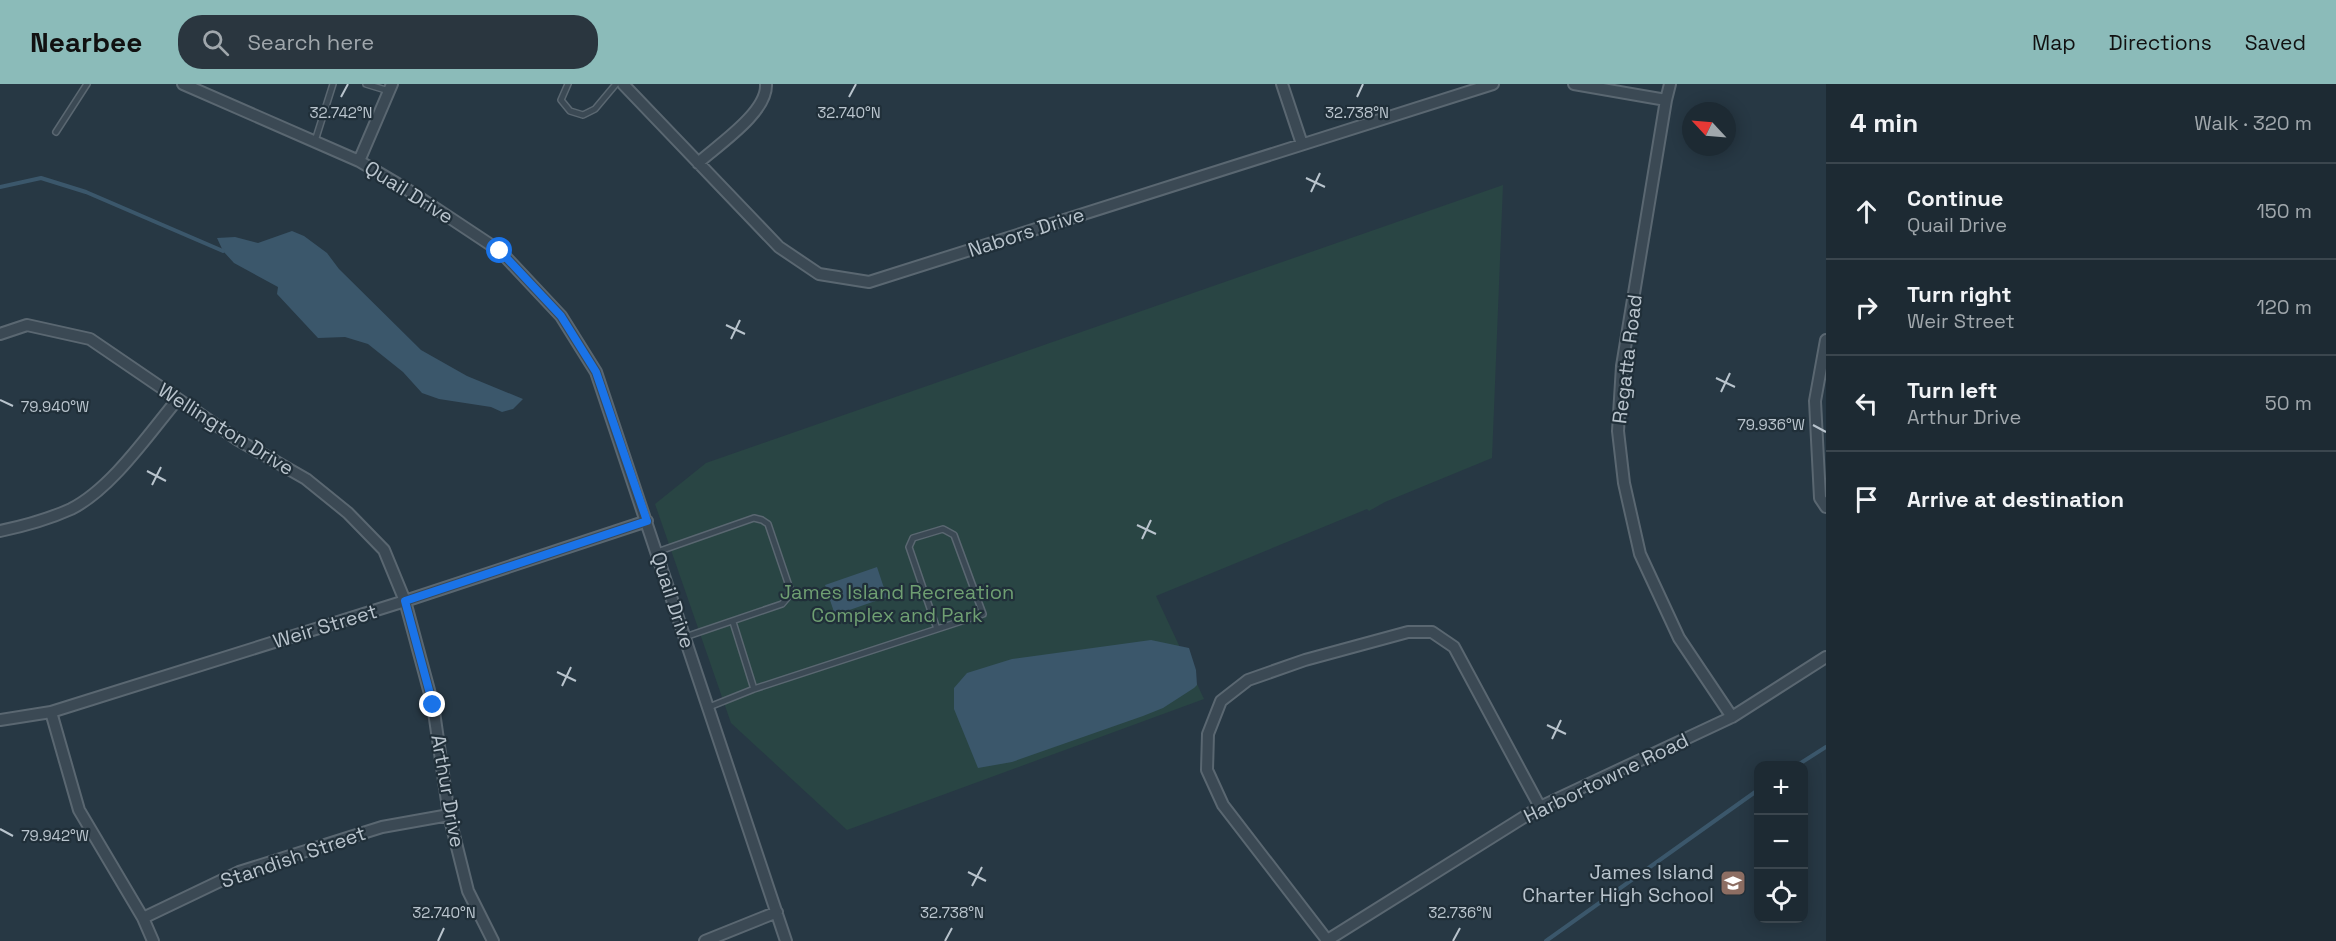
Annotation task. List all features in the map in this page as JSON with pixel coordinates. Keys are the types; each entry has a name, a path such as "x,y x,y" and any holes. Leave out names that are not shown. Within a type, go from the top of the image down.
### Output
{"street":[{"name":"Quail Drive","path":"183,84 358,160 408,190 500,251 561,316 596,372 786,941"},
{"name":"Nabors Drive","path":"623,84 779,247 819,274 869,282 1493,84"},
{"path":"698,163 758,110 766,92 766,84"},
{"path":"1282,84 1302,144"},
{"path":"1574,84 1666,100"},
{"name":"Regatta Road","path":"1670,84 1622,366 1618,431 1624,483 1640,554 1679,638 1732,717"},
{"path":"358,160 390,87"},
{"name":"Wellington Drive","path":"0,334 27,325 90,339 238,440 306,479 348,513 384,550 405,601"},
{"path":"1826,340 1815,401 1820,498 1826,507"},
{"path":"0,531 24,526 72,508 114,476 177,400"},
{"name":"Weir Street","path":"0,720 51,712 405,601 647,521"},
{"name":"Arthur Drive","path":"405,601 433,705 449,815 468,891 493,941"},
{"path":"1327,940 1222,804 1207,770 1208,734 1221,701 1248,680 1305,660 1408,632 1432,632 1454,647 1540,807"},
{"name":"Harbortowne Road","path":"1327,940 1540,807 1732,717 1826,657"},
{"path":"51,712 80,810 143,918 153,941"},
{"name":"Standish Street","path":"143,918 239,872 382,827 449,815"},
{"path":"705,941 777,912"}],"lane":[{"path":"56,132 87,84"},
{"path":"315,141 333,84"},
{"path":"366,84 390,87"},
{"path":"568,84 561,100 570,111 583,115 596,109 616,84"},
{"path":"657,552 754,518 762,520 768,524 790,589 788,597 782,604 685,637"},
{"path":"709,707 754,688 937,629 983,614 954,535 943,529 913,538 909,547 937,629"},
{"path":"733,622 754,688"}],"green space":[{"name":"James Island Recreation Complex and Park","path":"1503,185 1492,458 1385,502 1369,511 1367,509 1156,596 1204,699 847,830 731,723 655,504 706,463"}],"water":[{"path":"292,231 304,236 327,253 339,269 421,350 467,376 523,399 513,409 502,412 491,407 439,399 422,393 403,372 368,344 345,337 318,338 277,294 278,287 234,263 223,251 217,238 235,237 258,243"},
{"path":"877,567 887,597 835,615 825,585"},
{"path":"1151,640 1189,648 1196,670 1197,685 1194,688 1163,708 1143,716 1012,762 978,768 954,709 954,688 967,673 1012,659"}],"waterway":[{"path":"0,187 41,178 86,192 223,251"},
{"path":"1804,761 1826,747"},
{"path":"1546,941 1754,793"}],"place":[{"name":"James Island Charter High School","path":"1733,883"}],"route":[{"path":"433,705 405,601 647,521 596,372 561,316 500,251"}]}
